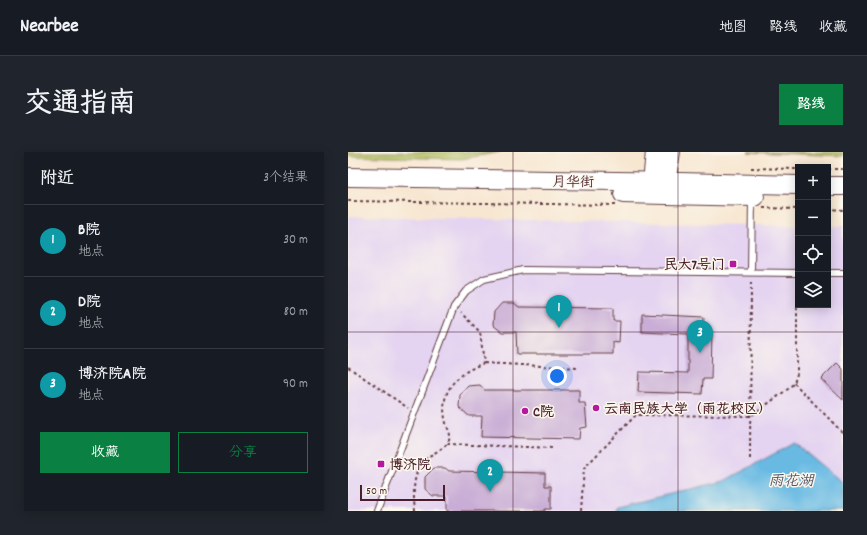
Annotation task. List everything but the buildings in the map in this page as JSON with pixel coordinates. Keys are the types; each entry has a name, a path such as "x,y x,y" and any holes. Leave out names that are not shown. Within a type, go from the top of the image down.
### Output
{"street":[{"path":"655,152 659,189"},
{"path":"659,189 671,152"},
{"name":"月华街","path":"348,177 659,189 752,203 795,198"},
{"name":"月华街","path":"348,190 659,189 795,186"},
{"path":"831,186 843,186"},
{"path":"831,198 843,198"}],"lane":[{"path":"751,272 752,203"},
{"path":"377,511 454,307 466,291 484,279 523,270 795,273"},
{"path":"831,273 843,274"}],"path":[{"path":"831,169 843,169"},
{"path":"348,201 617,205"},
{"path":"752,203 795,209"},
{"path":"831,209 843,210"},
{"path":"750,459 751,272"},
{"path":"454,307 480,332 484,362"},
{"path":"581,511 584,468 636,415 751,416 788,389 794,383 797,374 797,308"},
{"path":"415,511 414,488 421,463 447,444 450,437 450,431 446,425 443,410 446,395 453,381 468,369 484,362 580,368"},
{"path":"348,367 415,412"},
{"path":"794,383 843,433"},
{"path":"447,444 554,448"}],"shaded area":[{"name":"云南民族大学（雨花校区）","path":"348,216 795,226 795,308 831,308 831,226 843,226 843,511 348,511"}],"green space":[{"path":"348,152 500,152 462,159 348,156"},
{"path":"748,152 843,152 843,156"}],"water":[{"name":"雨花湖","path":"794,443 842,482 843,511 616,511 617,507 724,481"}],"place":[{"name":"民大7号门","path":"733,264"},
{"name":"B院","path":"559,328"},
{"name":"博济院A院","path":"700,353"},
{"name":"云南民族大学（雨花校区）","path":"596,408"},
{"name":"C院","path":"525,411"},
{"name":"博济院","path":"381,464"},
{"name":"D院","path":"490,492"}]}
